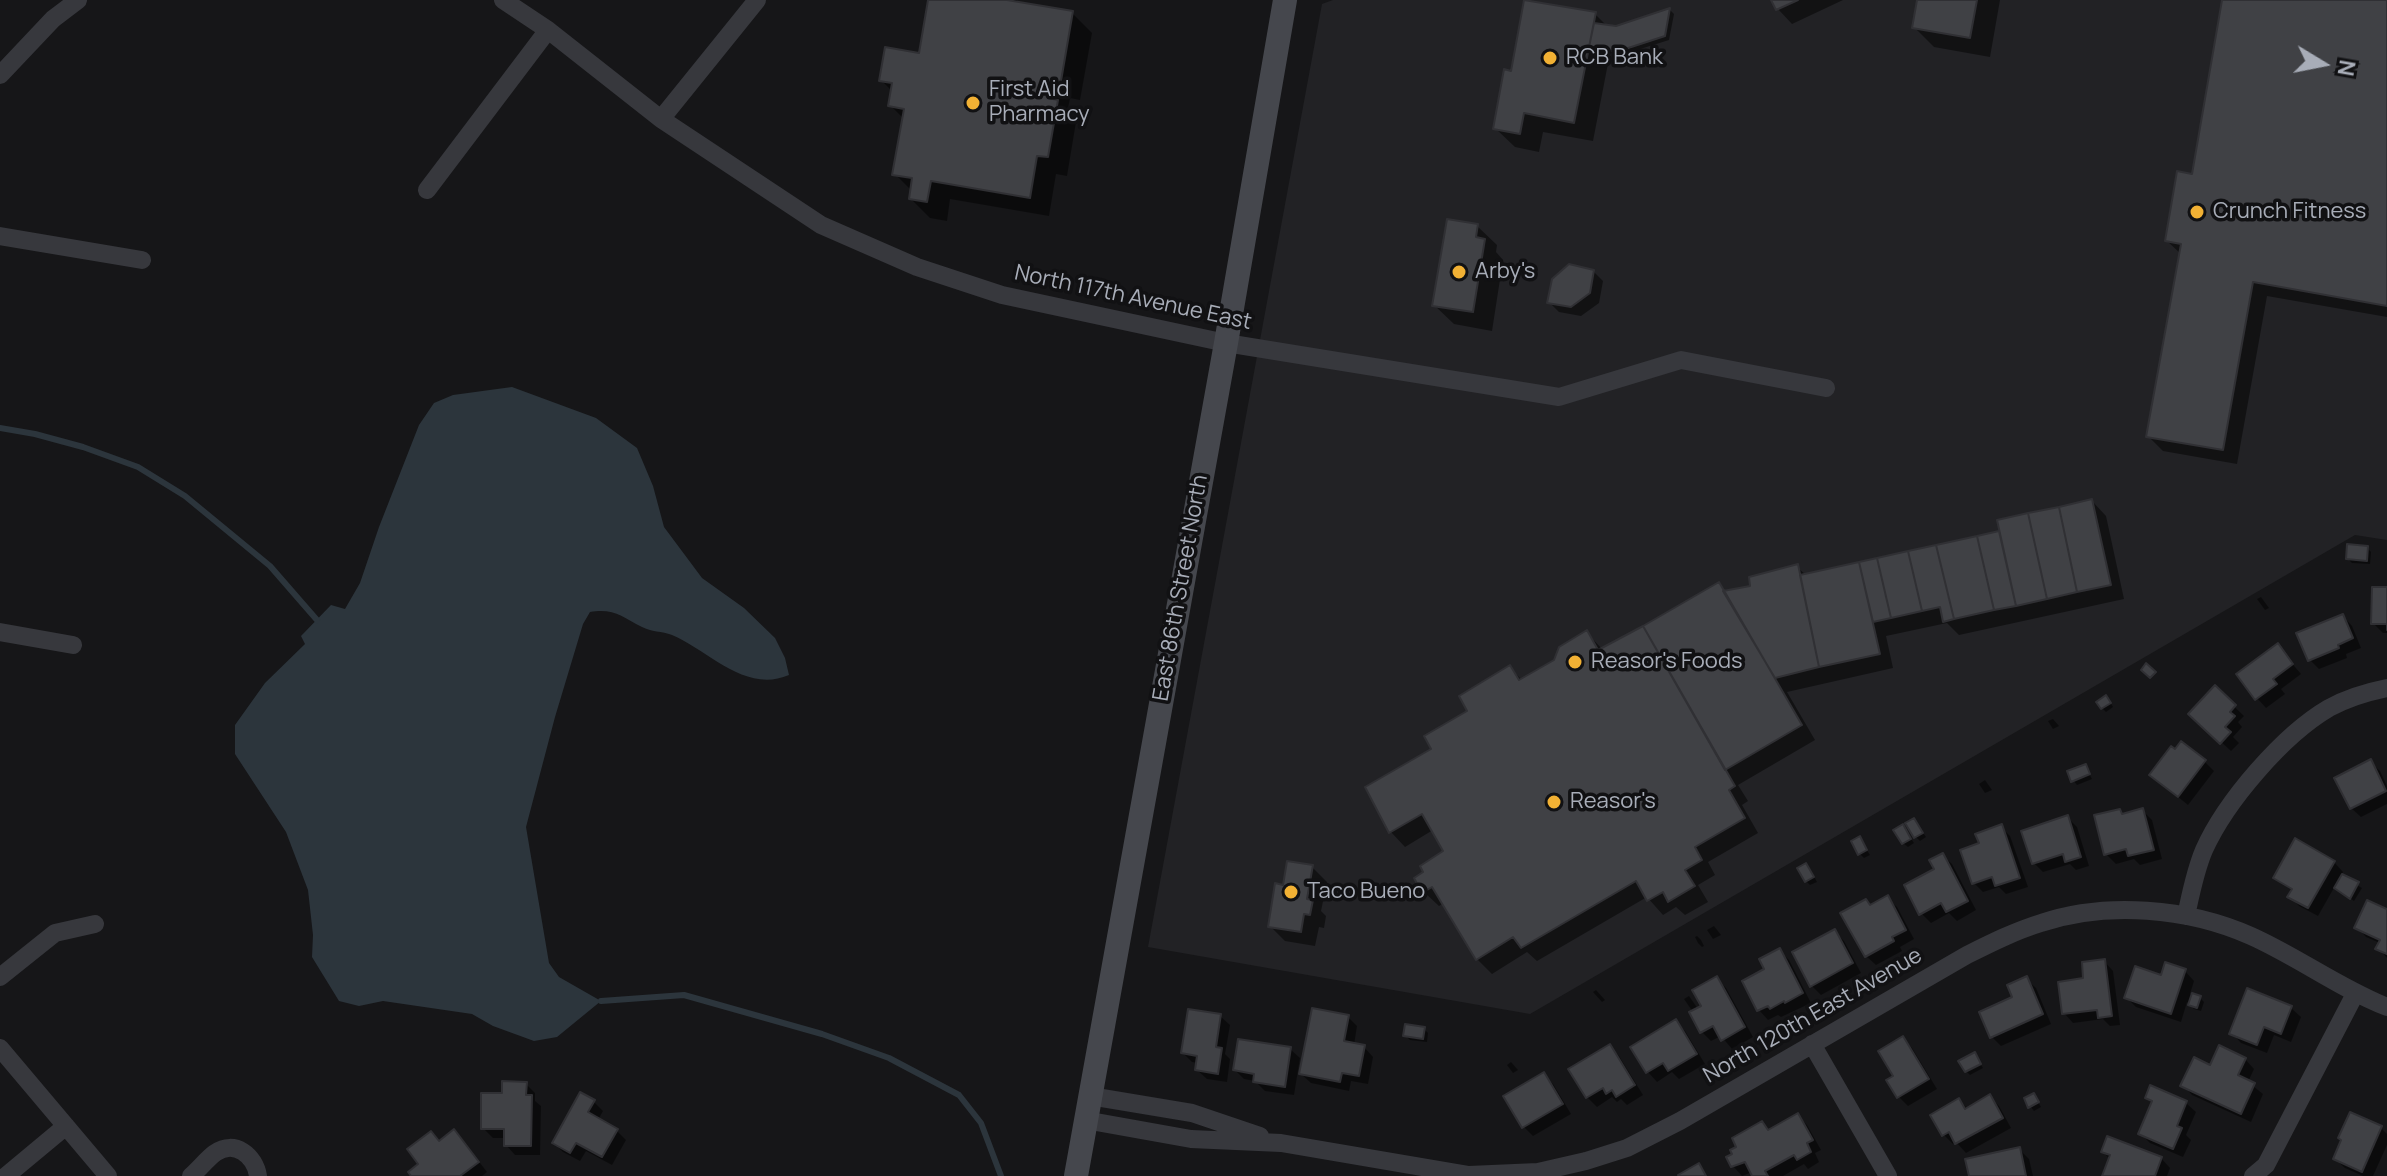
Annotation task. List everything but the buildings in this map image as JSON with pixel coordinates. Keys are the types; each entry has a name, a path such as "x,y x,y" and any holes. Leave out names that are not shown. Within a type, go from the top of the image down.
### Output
{"main road":[{"name":"East 86th Street North","path":"1076,1176 1285,0"}],"street":[{"path":"3,65 78,0"},
{"name":"North 117th Avenue East","path":"503,0 548,30 661,119 821,225 917,267 1002,295 1226,343 1559,397 1681,360 1826,388"},
{"path":"661,119 757,0"},
{"path":"427,190 548,30"},
{"path":"0,236 142,260"},
{"path":"0,632 73,645"},
{"path":"2186,916 2204,850 2231,804 2259,771 2298,730 2328,709 2368,692 2387,688"},
{"name":"North 120th East Avenue","path":"1088,1108 1191,1139 1281,1143 1469,1175 1538,1172 1627,1148 1680,1121 1967,955 2042,922 2108,911 2186,916 2223,925 2251,936 2355,994 2387,1007"},
{"path":"0,977 55,933 95,924"},
{"path":"2253,1176 2266,1165 2355,994"},
{"path":"1812,1044 1888,1176"},
{"path":"0,1048 108,1176"},
{"name":"North 120th East Avenue","path":"1088,1108 1192,1113 1281,1143"},
{"path":"6,1176 66,1126"},
{"path":"191,1176 218,1151 237,1148 249,1154 257,1165 258,1176"}],"shaded area":[{"path":"1333,0 2387,0 2387,540 2355,535 1530,1014 1148,947 1322,4"},
{"path":"512,387 596,418 637,448 653,486 664,527 702,578 744,608 775,638 789,675 757,679 742,675 672,635 645,629 612,612 590,612 583,624 555,717 526,827 549,963 559,977 601,1001 557,1037 534,1041 493,1026 472,1014 383,1001 359,1006 339,1001 312,957 308,890 286,832 235,754 235,725 265,683 305,644 301,636 331,605 345,609 360,583 419,425 434,403 453,395"}],"waterway":[{"path":"0,428 83,447 138,467 185,496 270,566 317,620"},
{"path":"601,1001 684,995 822,1034 889,1058 959,1095 981,1123 1001,1176"}],"place":[{"name":"RCB Bank","path":"1550,58"},
{"name":"First Aid Pharmacy","path":"973,103"},
{"name":"Crunch Fitness","path":"2197,212"},
{"name":"Arby's","path":"1459,272"},
{"name":"Reasor's Foods","path":"1575,662"},
{"name":"Reasor's","path":"1554,802"},
{"name":"Taco Bueno","path":"1291,892"}]}
